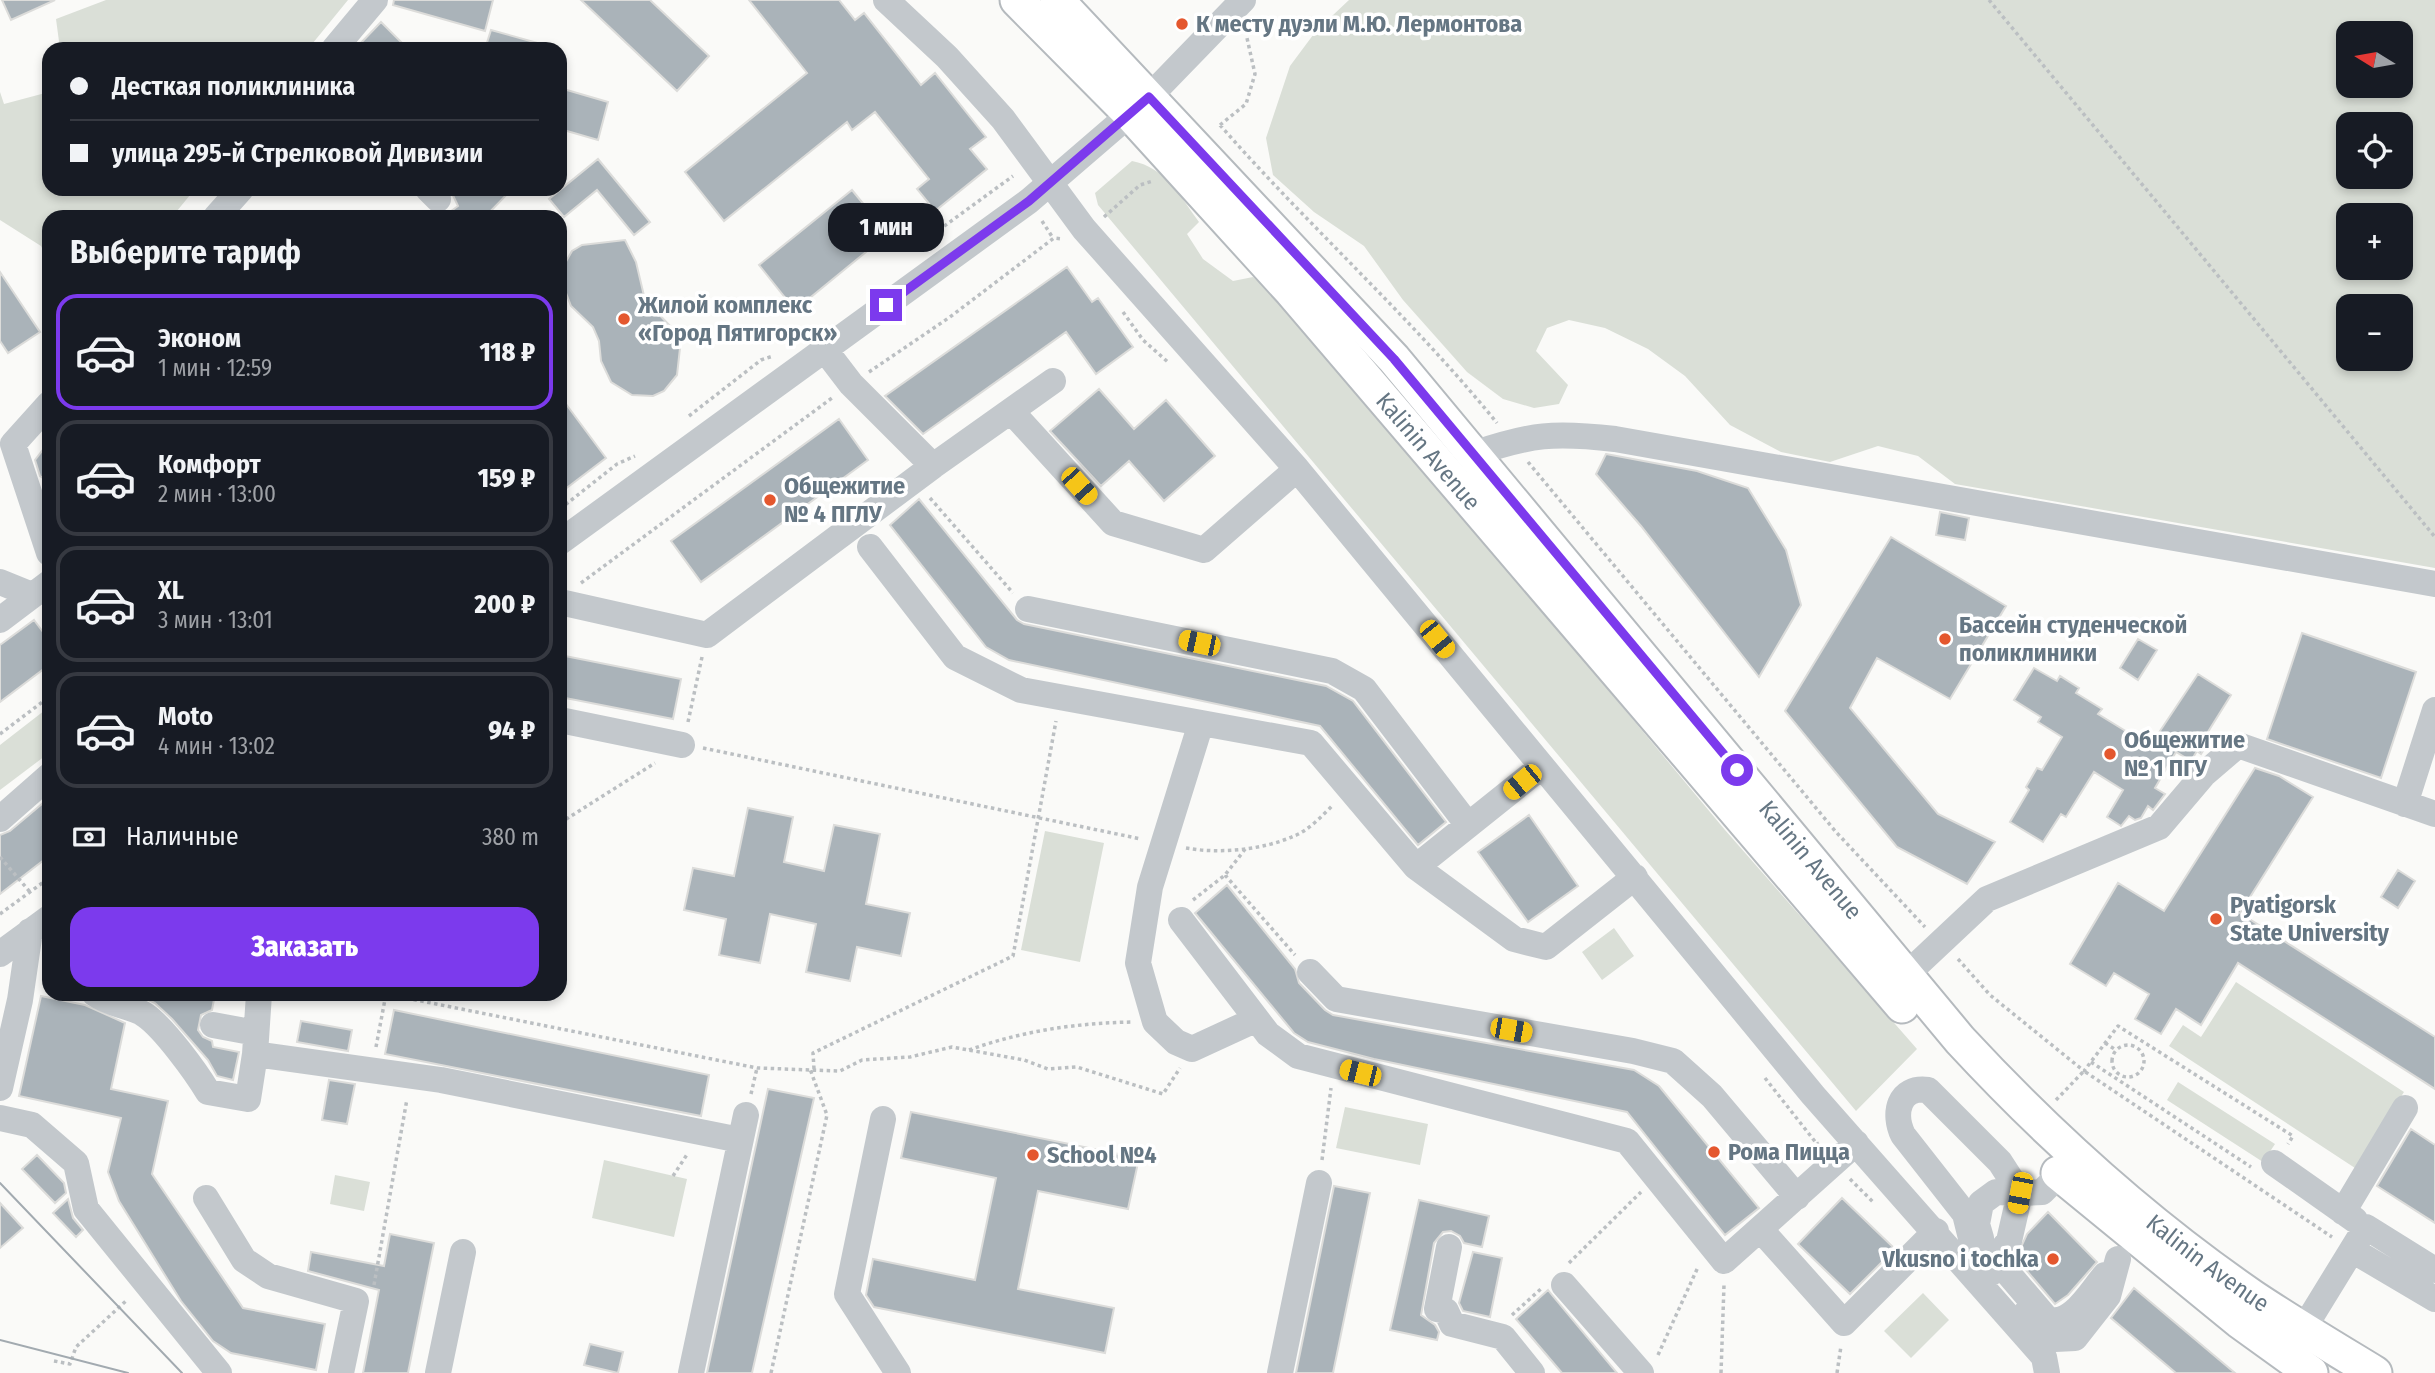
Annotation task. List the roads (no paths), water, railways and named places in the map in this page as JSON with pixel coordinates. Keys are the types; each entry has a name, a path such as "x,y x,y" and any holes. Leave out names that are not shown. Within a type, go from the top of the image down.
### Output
{"main road":[{"name":"Kalinin Avenue","path":"1017,0 1139,105 1198,146 1394,359 1906,975 2017,1101 2079,1160 2166,1233 2253,1297 2375,1373"},
{"name":"Kalinin Avenue","path":"1057,0 1139,105"},
{"name":"Kalinin Avenue","path":"1198,146 1368,381 1693,765 1937,1046 2060,1174 2127,1249 2312,1373"},
{"path":"1368,381 1394,359"}],"street":[{"path":"340,42 375,0"},
{"path":"886,0 947,58 1003,119 1084,229 1297,469 1541,767 1856,1143 2044,1357 2047,1373"},
{"path":"567,537 1050,183 1139,105 1238,5"},
{"path":"222,210 235,196"},
{"path":"825,350 851,384 933,466"},
{"path":"567,596 707,635 933,466 1054,381"},
{"path":"1011,411 1113,523 1204,550 1297,469"},
{"path":"42,412 13,444 42,532"},
{"path":"1473,454 1512,441 1565,433 1615,439 2435,584"},
{"path":"870,547 955,657 1021,690 1311,743 1416,867 1514,939 1546,947 1635,877"},
{"path":"0,582 41,589"},
{"path":"0,620 41,589"},
{"path":"1028,609 1332,671 1364,689 1468,825"},
{"path":"2405,804 2435,710"},
{"path":"567,721 682,745"},
{"path":"1201,723 1150,887 1138,963 1155,1022 1176,1042 1192,1049 1255,1020"},
{"path":"1906,975 1987,899 2159,827 2203,774 2238,745 2435,814"},
{"path":"1416,867 1541,767"},
{"path":"0,819 42,782"},
{"path":"1181,920 1255,1020 1268,1034 1298,1056 1627,1141 1717,1252 1761,1230 1797,1197 1826,1154 1856,1143"},
{"path":"0,954 42,933"},
{"path":"0,1088 20,1000 42,935"},
{"path":"1310,972 1336,999 1673,1061 1713,1096 1797,1197"},
{"path":"104,1001 145,1014 198,1075 208,1093 248,1099 259,1001"},
{"path":"213,1025 256,1044 372,1071 746,1117 691,1373"},
{"path":"1995,1258 2009,1241 2020,1193 2000,1162 1928,1090 1911,1092 1897,1107 1896,1121 1903,1135 1965,1214 1973,1246 2047,1334 2056,1339 2075,1338 2108,1296 2127,1249"},
{"path":"2343,1212 2405,1108"},
{"path":"0,1118 32,1125 76,1163 86,1209 219,1373"},
{"path":"883,1119 847,1294 898,1373"},
{"path":"2264,1166 2435,1270"},
{"path":"2060,1174 2042,1192 1996,1192 1981,1203 1977,1213 1979,1233 1995,1258 2047,1319 2061,1322 2127,1249"},
{"path":"1280,1373 1319,1183"},
{"path":"206,1198 244,1260 268,1276 356,1301 341,1373"},
{"path":"2304,1328 2366,1227"},
{"path":"1761,1230 1844,1323 1936,1231"},
{"path":"1449,1247 1437,1309 1446,1311 1452,1324 1492,1332 1503,1337 1532,1373"},
{"path":"2352,1250 2435,1299"},
{"path":"438,1373 463,1252"},
{"path":"1559,1278 1648,1367"}],"tram line":[{"path":"0,1183 182,1373"},
{"path":"0,1340 128,1373"}],"place":[{"name":"К месту дуэли М.Ю. Лермонтова","path":"1182,24"},
{"name":"Жилой комплекс «Город Пятигорск»","path":"624,319"},
{"name":"Общежитие № 4 ПГЛУ","path":"770,500"},
{"name":"Бассейн студенческой поликлиники","path":"1945,639"},
{"name":"Общежитие № 1 ПГУ","path":"2110,754"},
{"name":"Pyatigorsk State University","path":"2216,919"},
{"name":"Рома Пицца","path":"1714,1152"},
{"name":"School №4","path":"1033,1155"},
{"name":"Vkusno i tochka","path":"2053,1259"}]}
